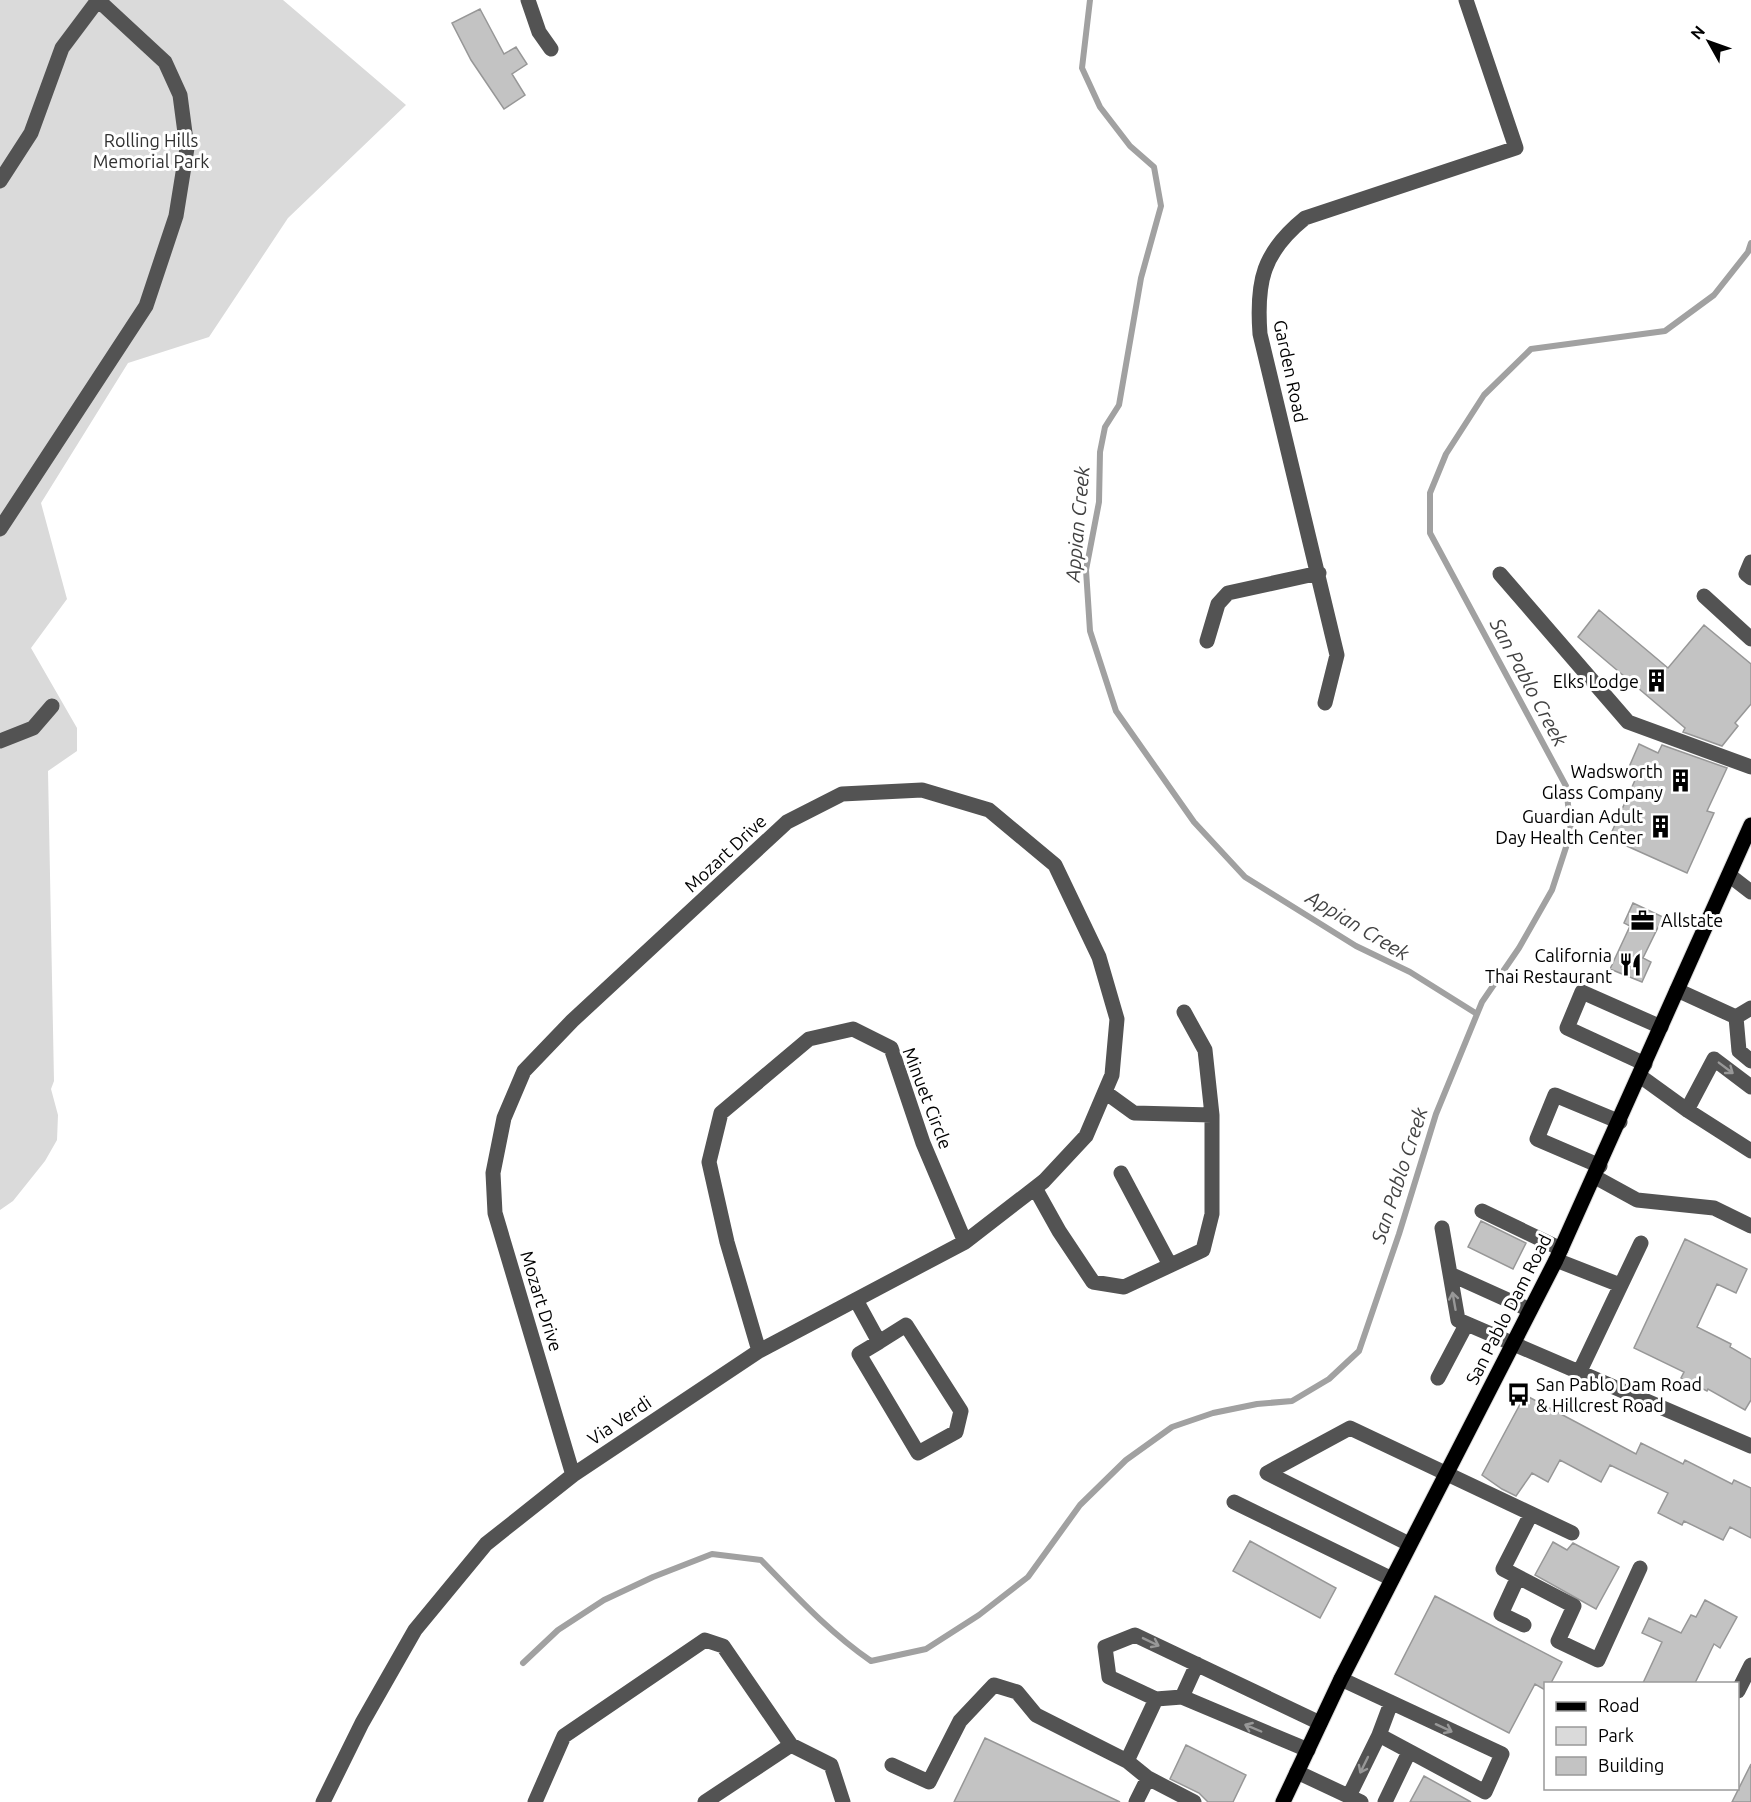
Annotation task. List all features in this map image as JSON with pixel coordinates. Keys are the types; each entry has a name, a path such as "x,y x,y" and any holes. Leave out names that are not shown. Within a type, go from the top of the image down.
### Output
{"main road":[{"name":"San Pablo Dam Road","path":"1283,1802 1341,1679 1559,1254 1751,825"}],"street":[{"path":"0,181 31,133 62,48 98,0 165,62 180,95 187,148 176,216 146,306 0,529"},
{"path":"528,0 539,32 552,49"},
{"name":"Garden Road","path":"1325,703 1338,655 1260,334 1260,282 1269,257 1284,235 1305,218 1516,148 1466,0"},
{"path":"1751,562 1746,574 1751,578"},
{"path":"1207,641 1218,604 1228,593 1319,573"},
{"path":"1500,574 1628,722 1751,767"},
{"path":"1704,596 1751,639"},
{"path":"0,741 33,728 52,706"},
{"name":"Mozart Drive","path":"573,1475 495,1213 493,1173 504,1118 524,1071 572,1021 787,822 842,794 922,790 989,810 1055,865 1099,957 1117,1019 1112,1075 1086,1136 1040,1184"},
{"path":"1729,875 1751,892"},
{"path":"1677,990 1736,1017"},
{"path":"1661,1027 1582,992 1567,1028 1642,1070 1687,1110 1751,1151"},
{"path":"1736,1017 1751,1008"},
{"path":"1040,1184 1059,1232 1093,1282 1124,1287 1203,1250 1212,1214 1212,1115 1205,1050 1184,1012"},
{"path":"1736,1017 1739,1051 1751,1060"},
{"name":"Minuet Circle","path":"759,1351 727,1242 709,1162 721,1113 809,1039 853,1029 891,1048 924,1143 964,1242"},
{"path":"1687,1110 1713,1059 1751,1088"},
{"path":"1105,1092 1134,1113 1212,1115"},
{"path":"1620,1122 1555,1095 1537,1139 1597,1172 1637,1200 1714,1208 1751,1226"},
{"path":"1121,1173 1170,1265"},
{"name":"Via Verdi","path":"323,1802 362,1724 415,1630 486,1544 573,1475 759,1351 964,1242 1040,1184"},
{"path":"1482,1211 1620,1285"},
{"path":"1442,1228 1458,1320 1751,1446"},
{"path":"1579,1373 1641,1243"},
{"path":"1450,1274 1530,1310"},
{"path":"856,1300 879,1342"},
{"path":"906,1325 961,1411 956,1432 918,1453 859,1354 879,1342 906,1325"},
{"path":"1438,1378 1466,1325"},
{"path":"1409,1544 1267,1473 1350,1428 1572,1533"},
{"path":"1234,1502 1392,1579"},
{"path":"1531,1514 1503,1569 1574,1605 1558,1641 1598,1660 1640,1568"},
{"path":"1518,1577 1501,1614 1524,1625"},
{"path":"1308,1750 1182,1697 1156,1700 1109,1677 1105,1647 1135,1635 1320,1723"},
{"path":"535,1802 564,1736 705,1640 723,1647 791,1746 831,1765 843,1802"},
{"path":"1182,1697 1197,1664"},
{"path":"1739,1687 1751,1665"},
{"path":"1341,1679 1502,1754 1487,1797 1379,1735"},
{"path":"892,1765 929,1782 960,1721 994,1685 1017,1692 1036,1715 1127,1761 1148,1778 1194,1802"},
{"path":"1127,1761 1156,1700"},
{"path":"1297,1772 1355,1799 1391,1703"},
{"path":"705,1802 791,1746"},
{"path":"1385,1802 1409,1752"},
{"path":"1136,1802 1148,1778"}],"green space":[{"name":"Rolling Hills Memorial Park","path":"0,0 283,0 406,105 288,218 209,337 128,363 41,503 67,599 31,648 77,728 77,751 48,771 54,1081 51,1089 58,1115 57,1140 45,1161 13,1201 0,1210"}],"building":[{"path":"480,9 504,54 516,47 527,64 512,74 525,95 504,109 471,60 452,23"},
{"path":"1599,610 1668,668 1704,625 1751,664 1751,704 1735,723 1738,726 1722,746 1683,732 1685,728 1578,637"},
{"path":"1639,744 1658,753 1662,745 1727,768 1707,811 1714,813 1687,873 1609,838 1636,778 1626,774"},
{"path":"1633,903 1663,917 1643,958 1651,962 1642,982 1610,969 1630,926 1624,923"},
{"path":"1481,1221 1526,1243 1513,1269 1468,1247"},
{"path":"1685,1239 1747,1269 1736,1293 1717,1284 1697,1327 1731,1344 1730,1347 1751,1359 1751,1400 1745,1410 1708,1389 1707,1391 1681,1378 1684,1372 1634,1348"},
{"path":"1525,1395 1636,1454 1641,1443 1683,1464 1685,1460 1732,1484 1734,1480 1751,1488 1751,1538 1730,1527 1723,1540 1684,1521 1682,1525 1658,1513 1668,1493 1610,1465 1601,1482 1560,1460 1548,1482 1532,1473 1516,1496 1502,1489 1482,1475"},
{"path":"1250,1541 1336,1588 1320,1618 1233,1571"},
{"path":"1553,1542 1567,1550 1573,1543 1619,1567 1596,1609 1535,1575"},
{"path":"1435,1596 1562,1662 1552,1682 1544,1682 1544,1689 1535,1684 1509,1733 1395,1674"},
{"path":"1705,1600 1737,1617 1720,1648 1714,1644 1695,1682 1643,1682 1662,1642 1642,1633 1649,1618 1681,1633 1691,1615 1696,1617"},
{"path":"985,1738 1120,1802 954,1802"},
{"path":"1186,1745 1246,1775 1233,1802 1208,1802 1199,1793 1170,1779"},
{"path":"1751,1764 1751,1802 1732,1802"},
{"path":"1424,1776 1471,1802 1410,1802"}],"waterway":[{"name":"Appian Creek","path":"1090,0 1082,68 1100,107 1130,146 1154,167 1161,206 1141,278 1119,405 1105,427 1100,452 1099,502 1086,570 1090,631 1116,711 1194,822 1245,877 1356,946 1410,972 1477,1014"},
{"name":"San Pablo Creek","path":"523,1663 558,1630 604,1600 653,1577 712,1554 761,1560 827,1626 871,1661 926,1649 979,1615 1028,1577 1080,1505 1126,1460 1172,1427 1213,1413 1257,1404 1292,1401 1329,1379 1359,1351 1399,1234 1436,1114 1482,1002 1519,948 1552,890 1571,832 1566,786 1430,533 1430,493 1446,454 1484,395 1531,349 1665,331 1714,295 1748,252 1751,243"}],"place":[{"name":"Elks Lodge","path":"1657,681"},
{"name":"Wadsworth Glass Company","path":"1681,781"},
{"name":"Guardian Adult Day Health Center","path":"1661,826"},
{"name":"Allstate","path":"1643,920"},
{"name":"California Thai Restaurant","path":"1630,965"},
{"name":"San Pablo Dam Road & Hillcrest Road","path":"1518,1394"}]}
